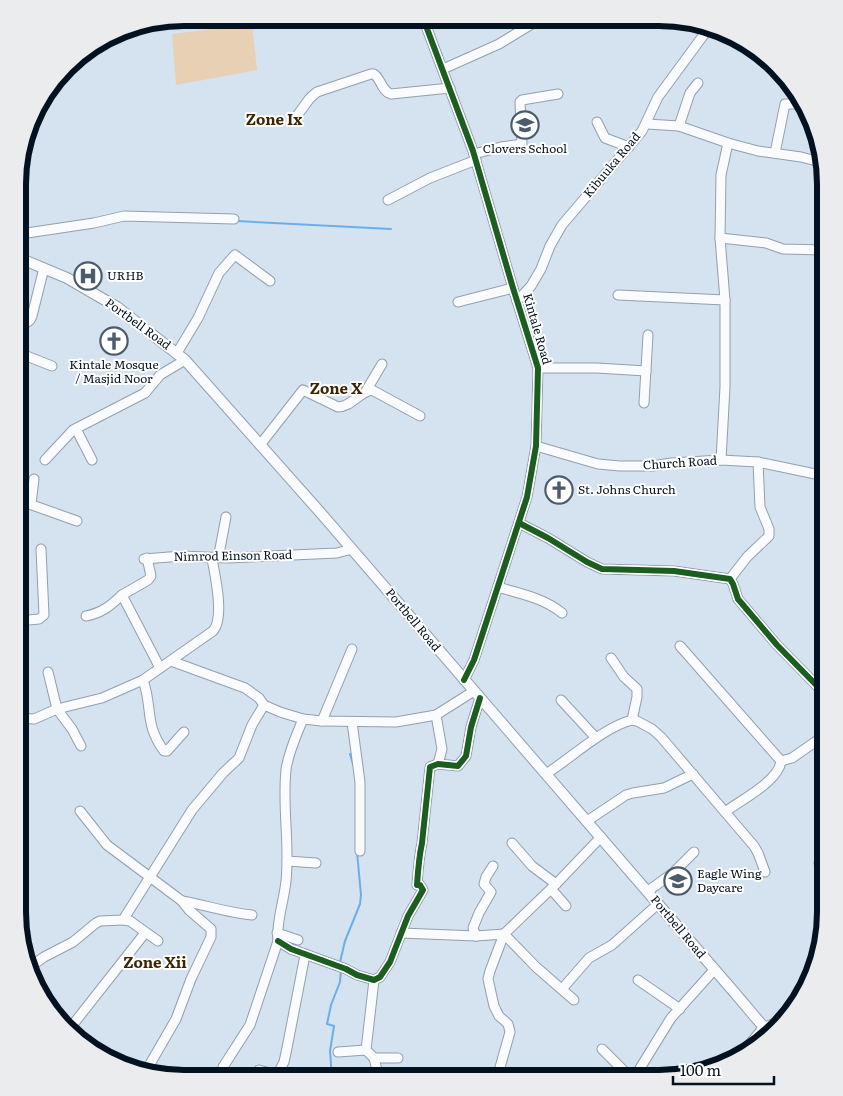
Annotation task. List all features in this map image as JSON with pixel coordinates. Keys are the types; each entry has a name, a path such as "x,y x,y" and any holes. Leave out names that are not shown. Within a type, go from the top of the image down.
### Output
{"main road":[{"name":"Portbell Road","path":"26,261 67,278 118,307 185,360 352,549 740,998 764,1029"}],"street":[{"name":"Kintale Road","path":"426,26 444,69 475,157 512,288 538,368 536,446 527,497 474,660 464,680"},
{"path":"444,69 499,44 529,26"},
{"name":"Kibuuka Road","path":"517,301 531,286 562,225 629,147 646,124 658,97 705,33"},
{"path":"296,117 310,98 317,92 371,74 377,76 384,91 391,94 450,88"},
{"path":"679,126 690,93 698,82"},
{"path":"388,200 475,157 501,147 522,144 520,102 558,94"},
{"path":"775,153 785,104 795,104"},
{"path":"597,122 605,138 629,147"},
{"path":"646,124 679,126 758,151 814,161"},
{"path":"721,460 725,386 724,300 720,238 721,176 728,143"},
{"path":"26,233 94,223 124,216 234,219"},
{"path":"720,238 766,243 783,248 817,250"},
{"path":"177,353 198,318 219,273 235,255 256,272 270,280"},
{"path":"26,323 32,316 44,268"},
{"path":"458,302 512,288"},
{"path":"618,295 724,300"},
{"path":"644,403 648,335"},
{"path":"26,356 52,366"},
{"path":"45,460 76,429 145,393 160,375 185,360"},
{"path":"260,445 303,390 338,407 344,407 366,391 382,364"},
{"path":"538,368 597,368 646,371"},
{"path":"366,391 372,390 420,416"},
{"path":"76,429 92,460"},
{"name":"Church Road","path":"536,446 598,464 653,466 721,460 758,462 817,474"},
{"path":"730,579 747,557 770,536 760,507 758,462"},
{"path":"31,504 34,478"},
{"path":"26,502 77,521"},
{"path":"26,718 34,719 57,709 102,698 143,680 197,644 216,628 219,605 212,559 219,554 226,517"},
{"path":"519,523 602,569 674,571 730,579"},
{"path":"26,620 39,619 44,615 41,549"},
{"name":"Nimrod Einson Road","path":"122,595 148,580 151,576 145,559 182,556 212,559 337,553 352,549"},
{"path":"730,579 743,606 801,672 816,686"},
{"path":"498,587 540,600 562,613"},
{"path":"86,616 108,609 122,595 160,668"},
{"path":"680,646 781,761"},
{"path":"322,721 352,649"},
{"path":"611,658 624,677 636,689 637,697 632,720"},
{"path":"170,661 245,688 259,698 264,705 303,719 396,722 436,715 477,695"},
{"path":"48,672 57,709 72,729 81,746"},
{"path":"143,680 147,691 152,730 164,751 167,751 184,732"},
{"path":"278,937 305,955 346,969 356,975 374,980 380,977 396,950 408,916 423,890 417,884 430,767 438,764 458,766 464,760 477,695"},
{"path":"561,700 596,738"},
{"path":"124,920 192,810 223,773 239,758 252,725 264,705"},
{"path":"436,715 442,749 438,764"},
{"path":"223,1067 250,1025 278,937 288,861 285,797 286,767 303,719"},
{"path":"546,774 596,738 626,722 638,721 652,729 725,812 758,853 765,872"},
{"path":"352,722 360,782 360,851"},
{"path":"781,761 792,758 816,742"},
{"path":"725,812 770,780 777,773 781,761"},
{"path":"587,821 634,792 664,788 693,774"},
{"path":"80,810 107,845 182,901 189,910 210,926 212,934 176,1019 149,1066"},
{"path":"500,1069 510,1032 508,1024 499,1016 494,1006 488,979 504,934 554,887 601,837"},
{"path":"512,843 554,887 566,906"},
{"path":"648,891 672,873 694,852"},
{"path":"288,861 316,863"},
{"path":"476,936 473,928 476,918 490,892 484,884 486,876 494,866"},
{"path":"182,901 252,915"},
{"path":"562,989 589,958 612,945 658,904"},
{"path":"35,963 74,942 100,921 130,921 158,941"},
{"path":"73,1024 145,933"},
{"path":"401,933 476,936 504,934 536,967 574,1000"},
{"path":"278,937 298,940"},
{"path":"280,1069 284,1062 305,955"},
{"path":"638,1069 662,1032 714,970"},
{"path":"366,1050 374,980"},
{"path":"638,980 680,1009"},
{"path":"602,1049 623,1069"},
{"path":"338,1052 366,1050 374,1058 377,1069"},
{"path":"374,1058 398,1058"}],"shaded area":[{"path":"236,26 252,26 257,70 176,85 172,34"}],"waterway":[{"path":"237,221 391,229"},
{"path":"350,754 353,764"},
{"path":"340,962 345,941 360,904 361,895 356,841"},
{"path":"331,1069 330,1051 334,1026 327,1024 331,1005 340,982 341,969"}],"cycle path":[{"path":"426,26 473,151 538,368 536,446 527,497 474,660 464,680"},
{"path":"519,523 602,569 674,571 730,579 738,599 777,645 816,685"},
{"path":"278,941 291,949 346,969 357,975 374,980 380,977 390,962 408,916 423,890 420,885 417,885 430,767 438,764 458,766 466,756 471,727 480,698"}],"place":[{"name":"Clovers School","path":"525,125"},
{"name":"URHB","path":"88,276"},
{"name":"Kintale Mosque / Masjid Noor","path":"114,341"},
{"name":"St. Johns Church","path":"559,490"},
{"name":"Eagle Wing Daycare","path":"678,881"}],"district":[{"name":"Zone Ix","path":"274,120"},
{"name":"Zone X","path":"336,389"},
{"name":"Zone Xii","path":"155,963"}]}
